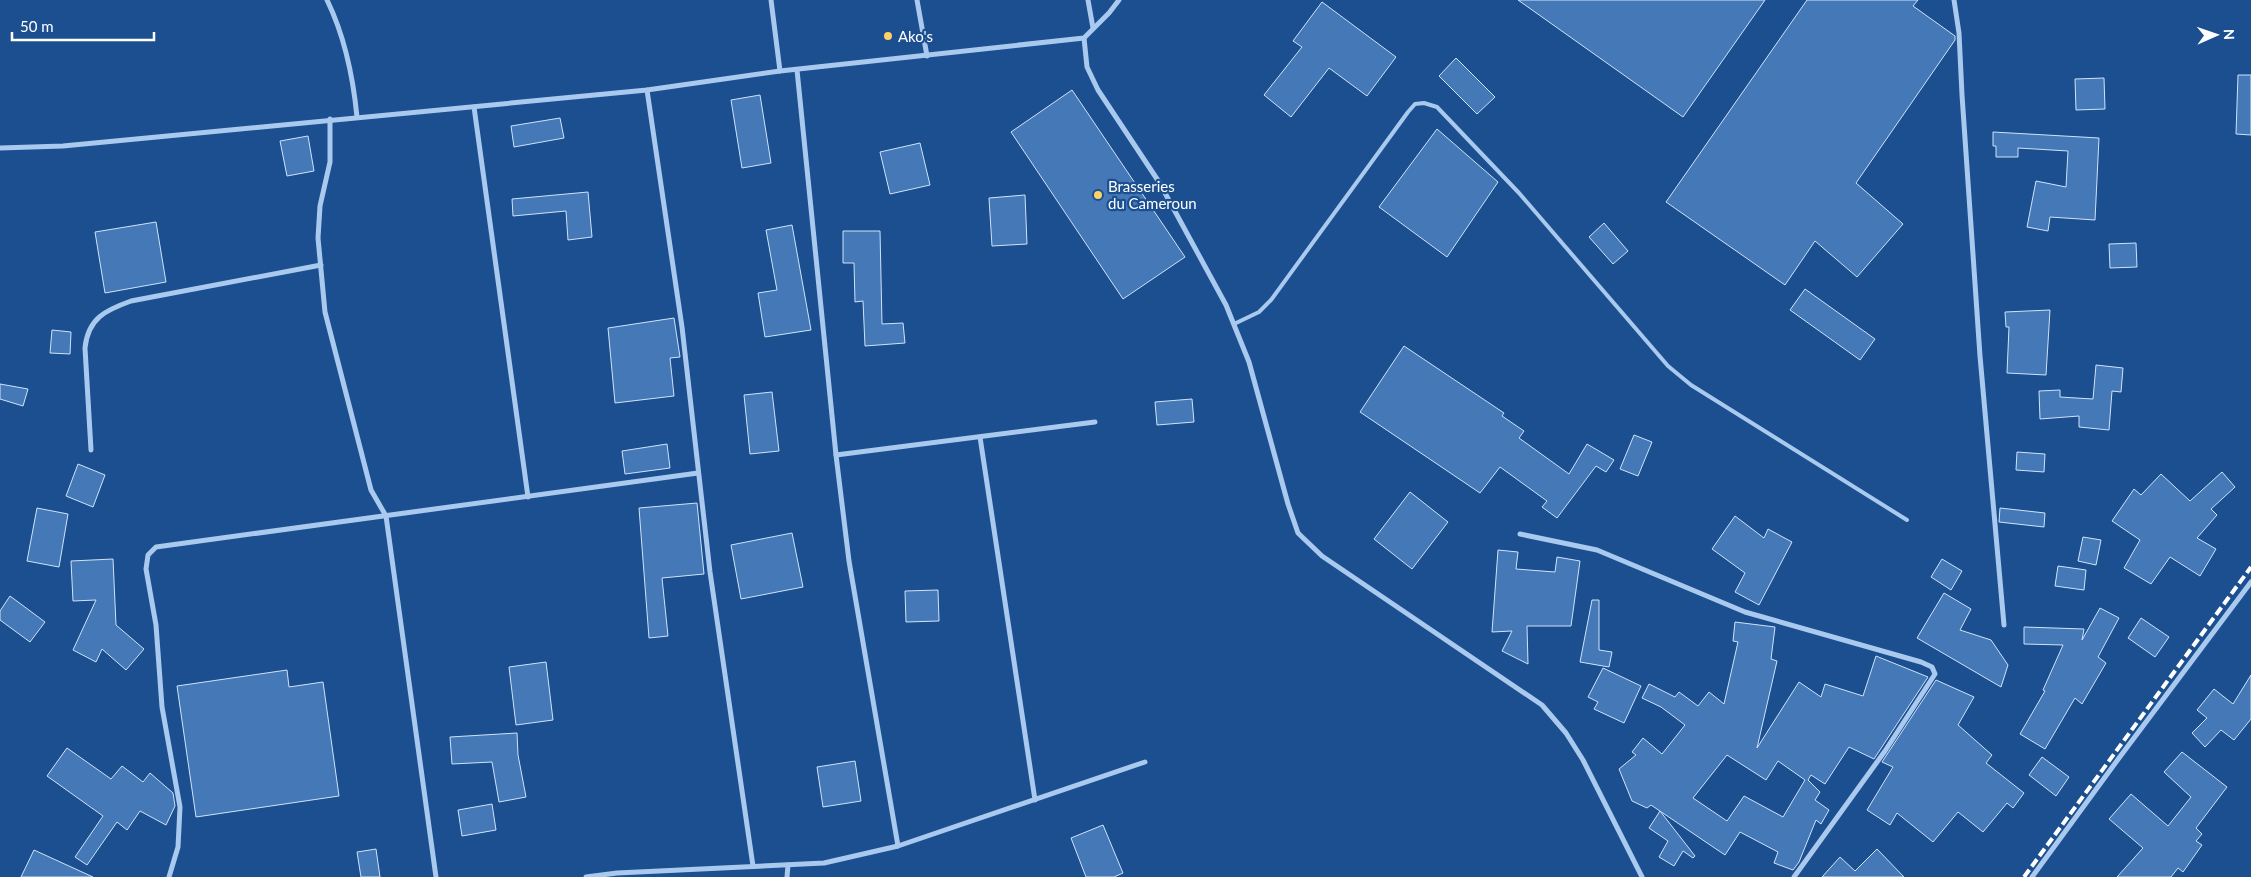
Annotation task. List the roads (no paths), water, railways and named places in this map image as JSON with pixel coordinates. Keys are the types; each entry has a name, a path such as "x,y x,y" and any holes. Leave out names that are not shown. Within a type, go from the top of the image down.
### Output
{"street":[{"path":"327,0 343,39 353,78 357,117"},
{"path":"771,0 780,71"},
{"path":"917,0 927,56"},
{"path":"1088,0 1094,28"},
{"path":"0,148 62,146 647,90 780,71 1084,38 1119,0"},
{"path":"1954,0 1959,33 1980,356 2004,625"},
{"path":"1084,38 1087,67 1098,90 1159,182 1188,232 1234,324 1249,362 1288,504 1298,533 1322,556 1542,706 1566,732 1584,760 1642,877"},
{"path":"796,70 836,455 849,561 898,846"},
{"path":"647,90 682,327 710,572 753,866"},
{"path":"474,107 528,497"},
{"path":"330,120 330,162 320,206 318,238 325,312 371,490 386,516 436,877"},
{"path":"91,450 85,348 86,335 96,320 111,308 132,301 321,265"},
{"path":"836,455 1095,422"},
{"path":"980,437 1035,800"},
{"path":"169,877 178,847 180,807 162,707 156,625 146,569 148,555 156,547 698,473"},
{"path":"1520,534 1597,550 1745,612 1921,662 1932,668 1935,674 1895,736 1794,877"},
{"path":"2032,877 2118,758 2251,582"},
{"path":"586,877 824,863 898,846 1145,762"},
{"path":"787,877 788,865"}],"lane":[{"path":"1234,324 1259,312 1271,300 1408,112 1415,104 1424,103 1437,107 1520,193 1668,366 1691,385 1907,520"}],"railway":[{"path":"2024,877 2251,567"}],"place":[{"name":"Ako's","path":"888,36"},
{"name":"Brasseries du Cameroun","path":"1098,195"}]}
